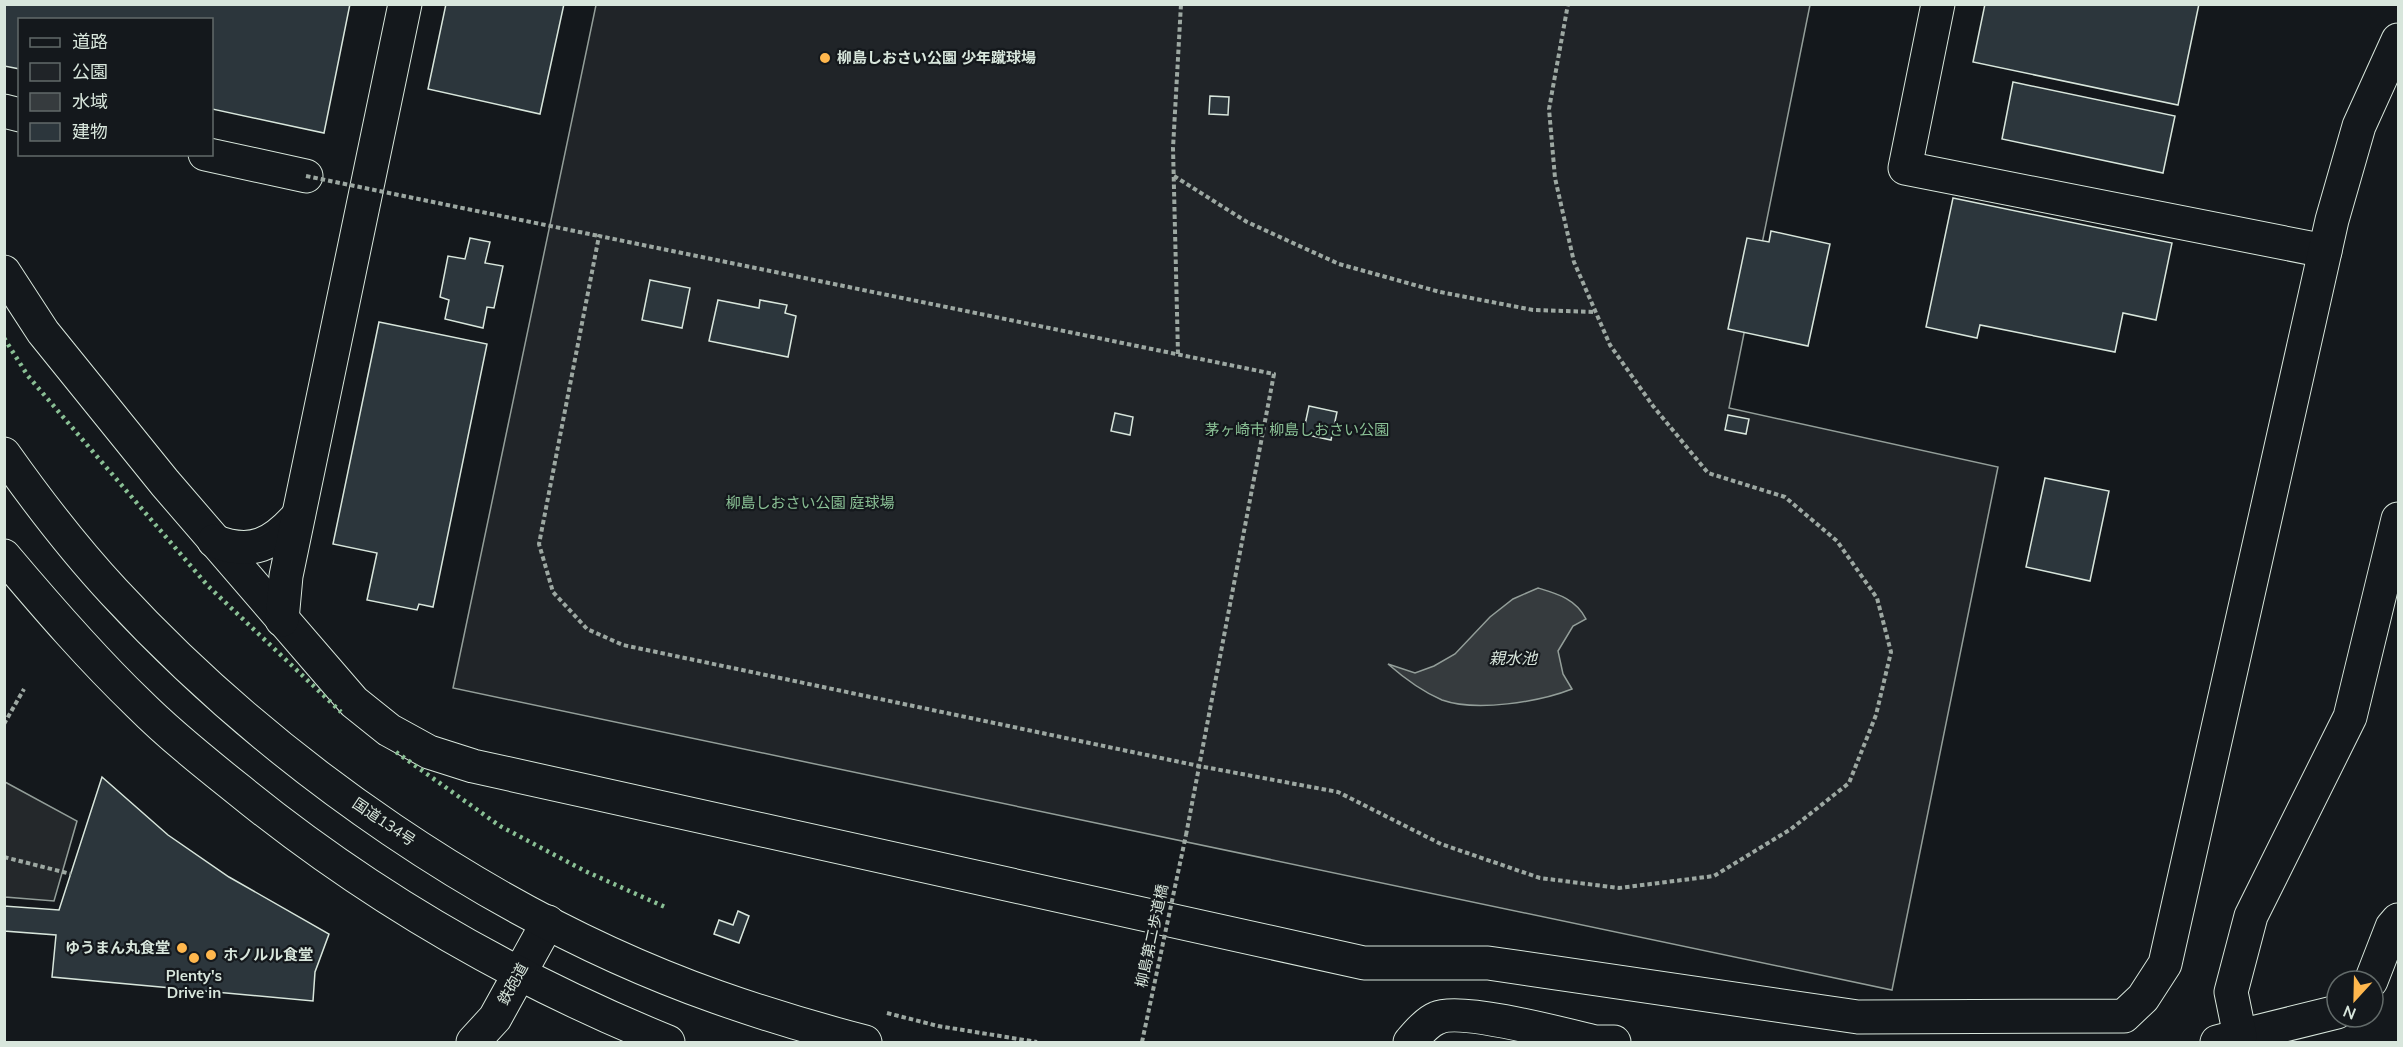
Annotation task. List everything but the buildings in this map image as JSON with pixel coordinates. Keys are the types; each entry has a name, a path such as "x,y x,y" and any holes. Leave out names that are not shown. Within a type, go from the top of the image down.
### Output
{"main road":[{"path":"282,620 286,576 405,4"},
{"path":"1938,4 1905,168 2325,252"},
{"path":"4,272 43,332 165,483 354,702 389,730 429,752 496,771 1364,963 1488,963 1858,1017 2124,1016 2143,998 2165,964 2325,252 2359,126 2398,40"},
{"path":"213,156 306,176"},
{"name":"国道134号","path":"4,454 39,502 113,591 180,659 246,718 370,814 489,889 548,922 624,959 715,996 813,1029 865,1042"},
{"path":"214,541 237,548 260,545 274,538 298,516"},
{"path":"2325,1015 2228,1039 2230,992 2251,916 2350,717 2398,519"},
{"path":"4,556 68,632 124,689 218,774 337,866 402,908 519,974 597,1013 668,1042"},
{"path":"2376,969 2392,927 2398,920"},
{"name":"鉄砲道","path":"473,1042 495,1018 548,922"},
{"path":"1410,1042 1437,1018 1448,1016 1473,1016 1595,1042 1614,1042"}],"path":[{"path":"306,176 1178,354 1173,148 1181,4"},
{"path":"599,236 539,544 553,592 587,629 623,645 1198,766 1338,792 1441,844 1540,878 1620,888 1714,876 1791,829 1849,783 1876,715 1892,652 1877,598 1837,541 1785,497 1708,472 1653,406 1616,354 1574,262 1555,178 1549,109 1568,4"},
{"path":"1174,176 1247,222 1339,264 1440,292 1533,310 1596,312"},
{"name":"柳島第二歩道橋","path":"1142,1042 1186,834 1274,374 1178,354"},
{"path":"4,724 24,690"},
{"path":"4,856 71,874"},
{"path":"883,1012 938,1026 1037,1042"}],"green space":[{"name":"茅ヶ崎市 柳島しおさい公園","path":"596,5 1810,5 1729,408 1998,467 1892,990 453,688"}],"shaded area":[{"path":"5,782 77,821 54,901 5,897"}],"water":[{"name":"親水池","path":"1538,588 1572,602 1586,619 1573,626 1558,651 1563,674 1572,689 1543,698 1507,704 1456,704 1427,693 1388,664 1415,673 1434,666 1455,654 1490,617 1513,599"}],"hedge":[{"path":"4,338 28,376 208,586 341,712"},
{"path":"396,752 500,826 585,871 665,907"}],"place":[{"name":"柳島しおさい公園 少年蹴球場","path":"825,58"},
{"name":"ゆうまん丸食堂","path":"182,948"},
{"name":"ホノルル食堂","path":"211,955"},
{"name":"Plenty's Drive in","path":"194,958"}],"park label":[{"name":"柳島しおさい公園 庭球場","path":"810,503"}]}
